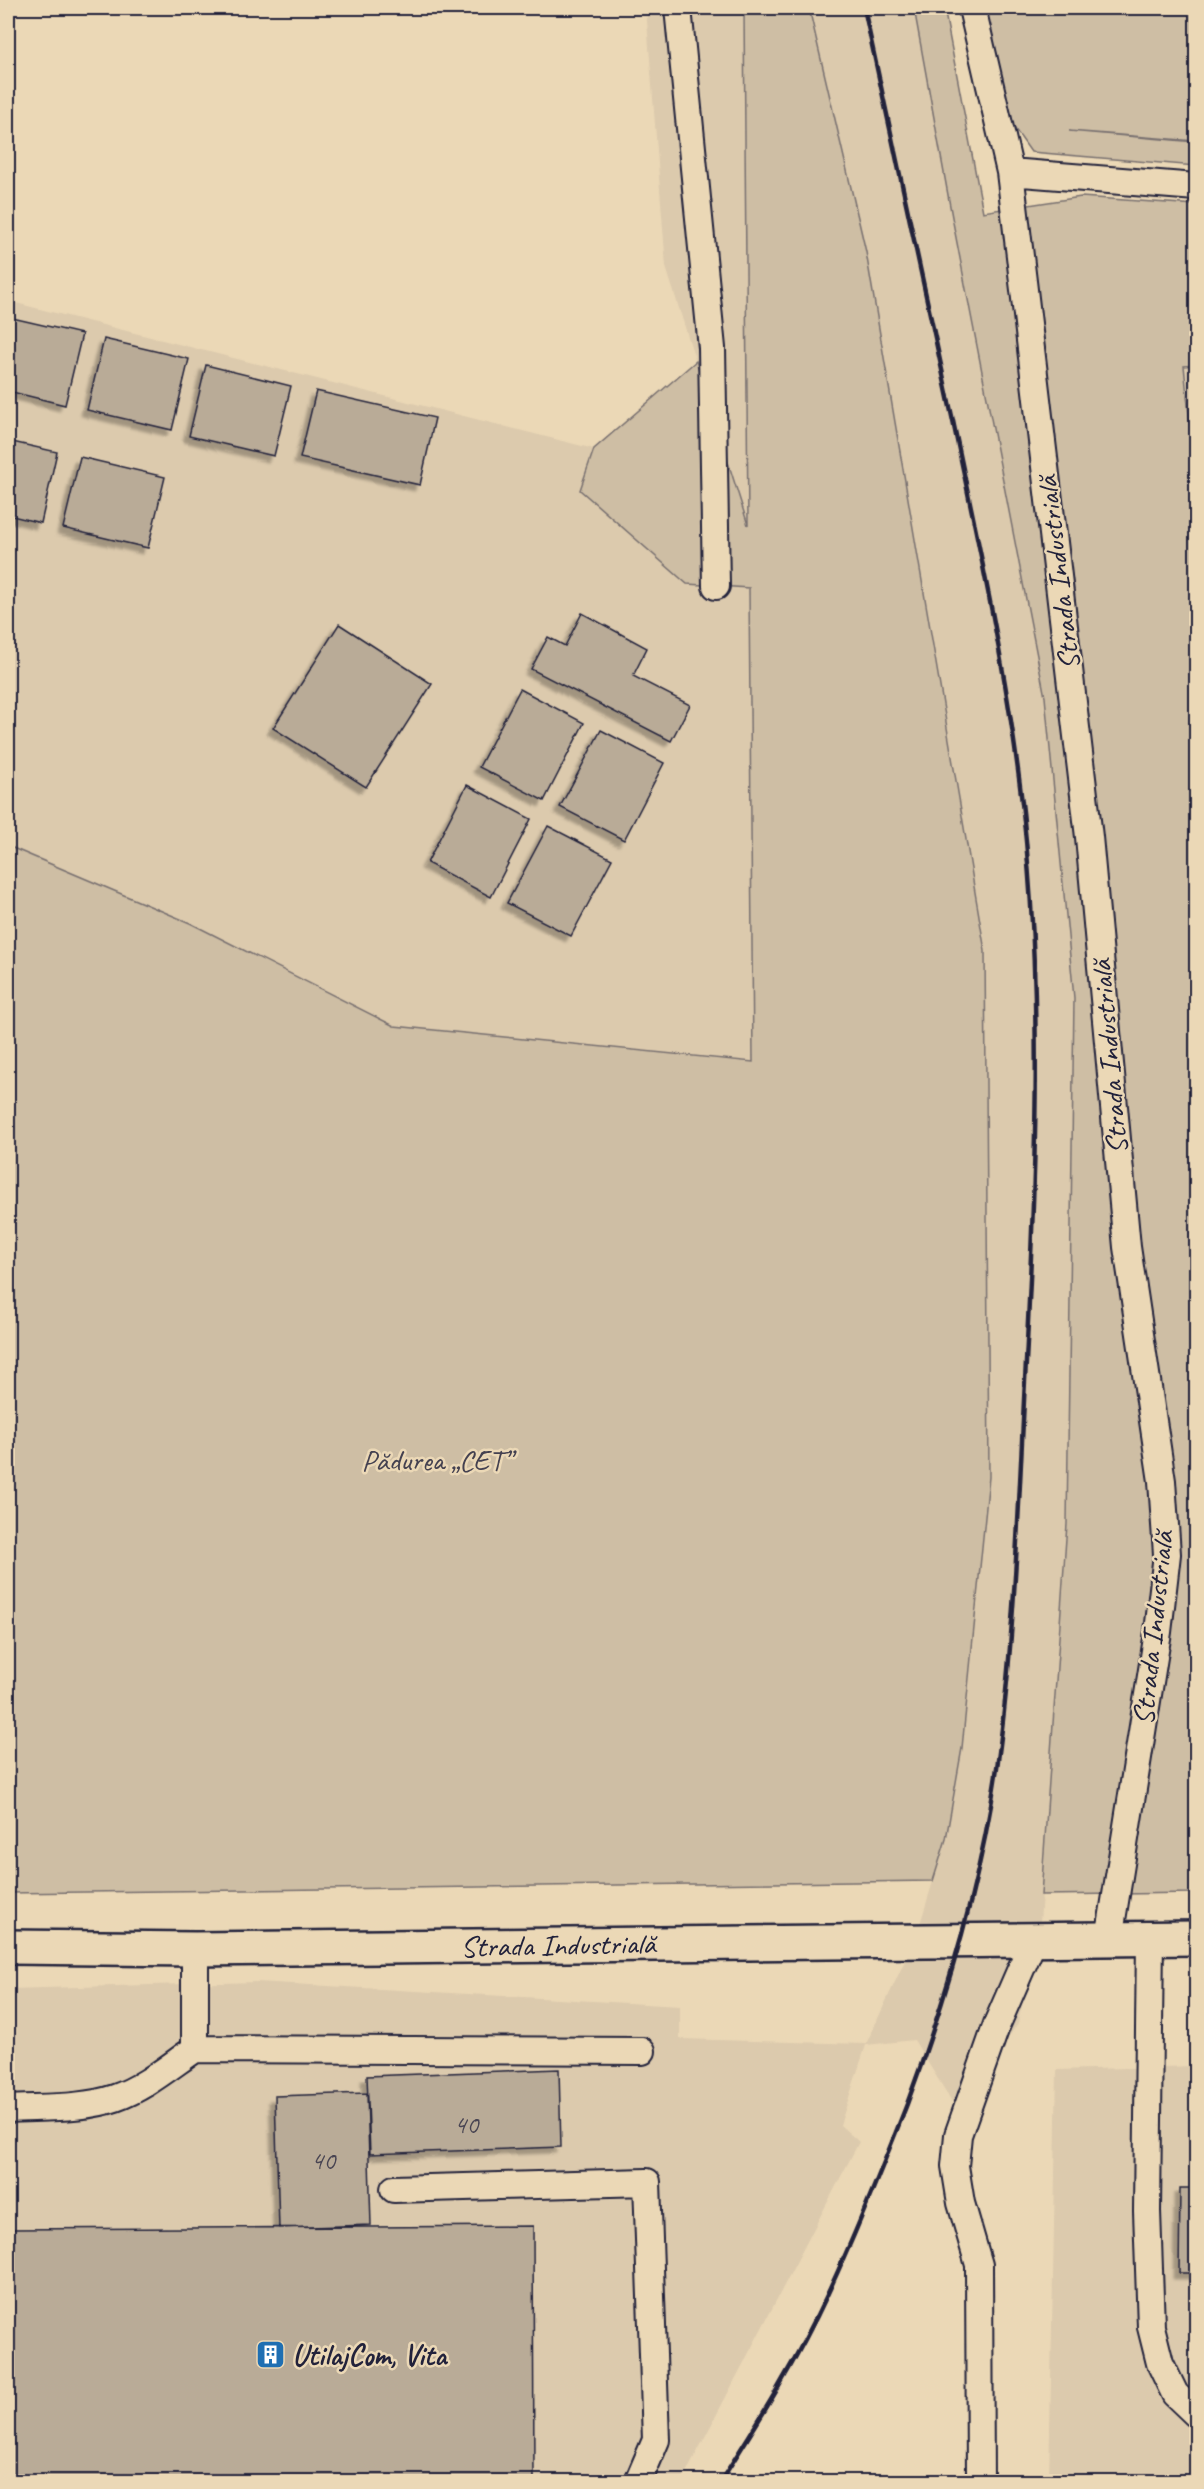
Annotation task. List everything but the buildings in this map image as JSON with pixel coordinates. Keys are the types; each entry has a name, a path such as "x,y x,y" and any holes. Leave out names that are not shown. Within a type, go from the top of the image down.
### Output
{"street":[{"name":"Strada Industrială","path":"8,1947 195,1949 1197,1938"}],"lane":[{"path":"678,8 712,348 716,586"},
{"name":"Strada Industrială","path":"972,8 1010,172 1089,837 1126,1247 1162,1481 1167,1554 1158,1632 1109,1938"},
{"path":"1010,172 1197,187"},
{"path":"1150,1938 1147,2211 1151,2327 1160,2363 1175,2394 1197,2414"},
{"path":"980,2481 980,2265 961,2203 956,2176 958,2135 997,2024 1034,1939"},
{"path":"195,1949 195,2049"},
{"path":"8,2109 74,2105 115,2098 151,2079 195,2049 642,2051"},
{"path":"394,2189 647,2182 656,2440 638,2481"}],"shaded area":[{"path":"646,8 744,8 748,527 666,267"},
{"path":"809,8 914,8 1045,697 1074,998 1067,1524 1040,1923 1018,2023 959,2113 914,2040 866,2045 840,2125 859,2142 682,2481 8,2482 8,1989 257,1982 680,2006 680,2039 866,2044 916,1937 946,1839 962,1748 989,1477 866,252"},
{"path":"8,301 594,449 580,490 687,583 749,588 753,1062 393,1026 190,923 8,846"},
{"path":"1184,365 1196,365 1196,484"},
{"path":"1196,2066 1196,2481 1049,2482 1057,2070"}],"green space":[{"name":"Pădurea „CET”","path":"744,8 809,8 866,252 985,951 989,1477 962,1748 946,1839 933,1881 8,1893 8,846 190,923 394,1026 753,1062 749,588 687,584 580,490 594,449 696,361 748,525"},
{"path":"914,8 944,8 983,212 1081,197 1196,205 1196,365 1184,366 1196,484 1196,1893 1041,1895 1067,1524 1074,998 1045,697"},
{"path":"986,8 1196,8 1196,141 1069,131 1196,142 1196,166 1031,152 1012,125"}],"railway":[{"path":"720,2482 777,2389 828,2293 888,2152 938,2016 964,1927 993,1791 1010,1649 1016,1553 1035,1146 1035,1002 1028,858 1014,740 990,603 864,8"}],"place":[{"name":"UtilajCom, Vita","path":"271,2355"}]}
